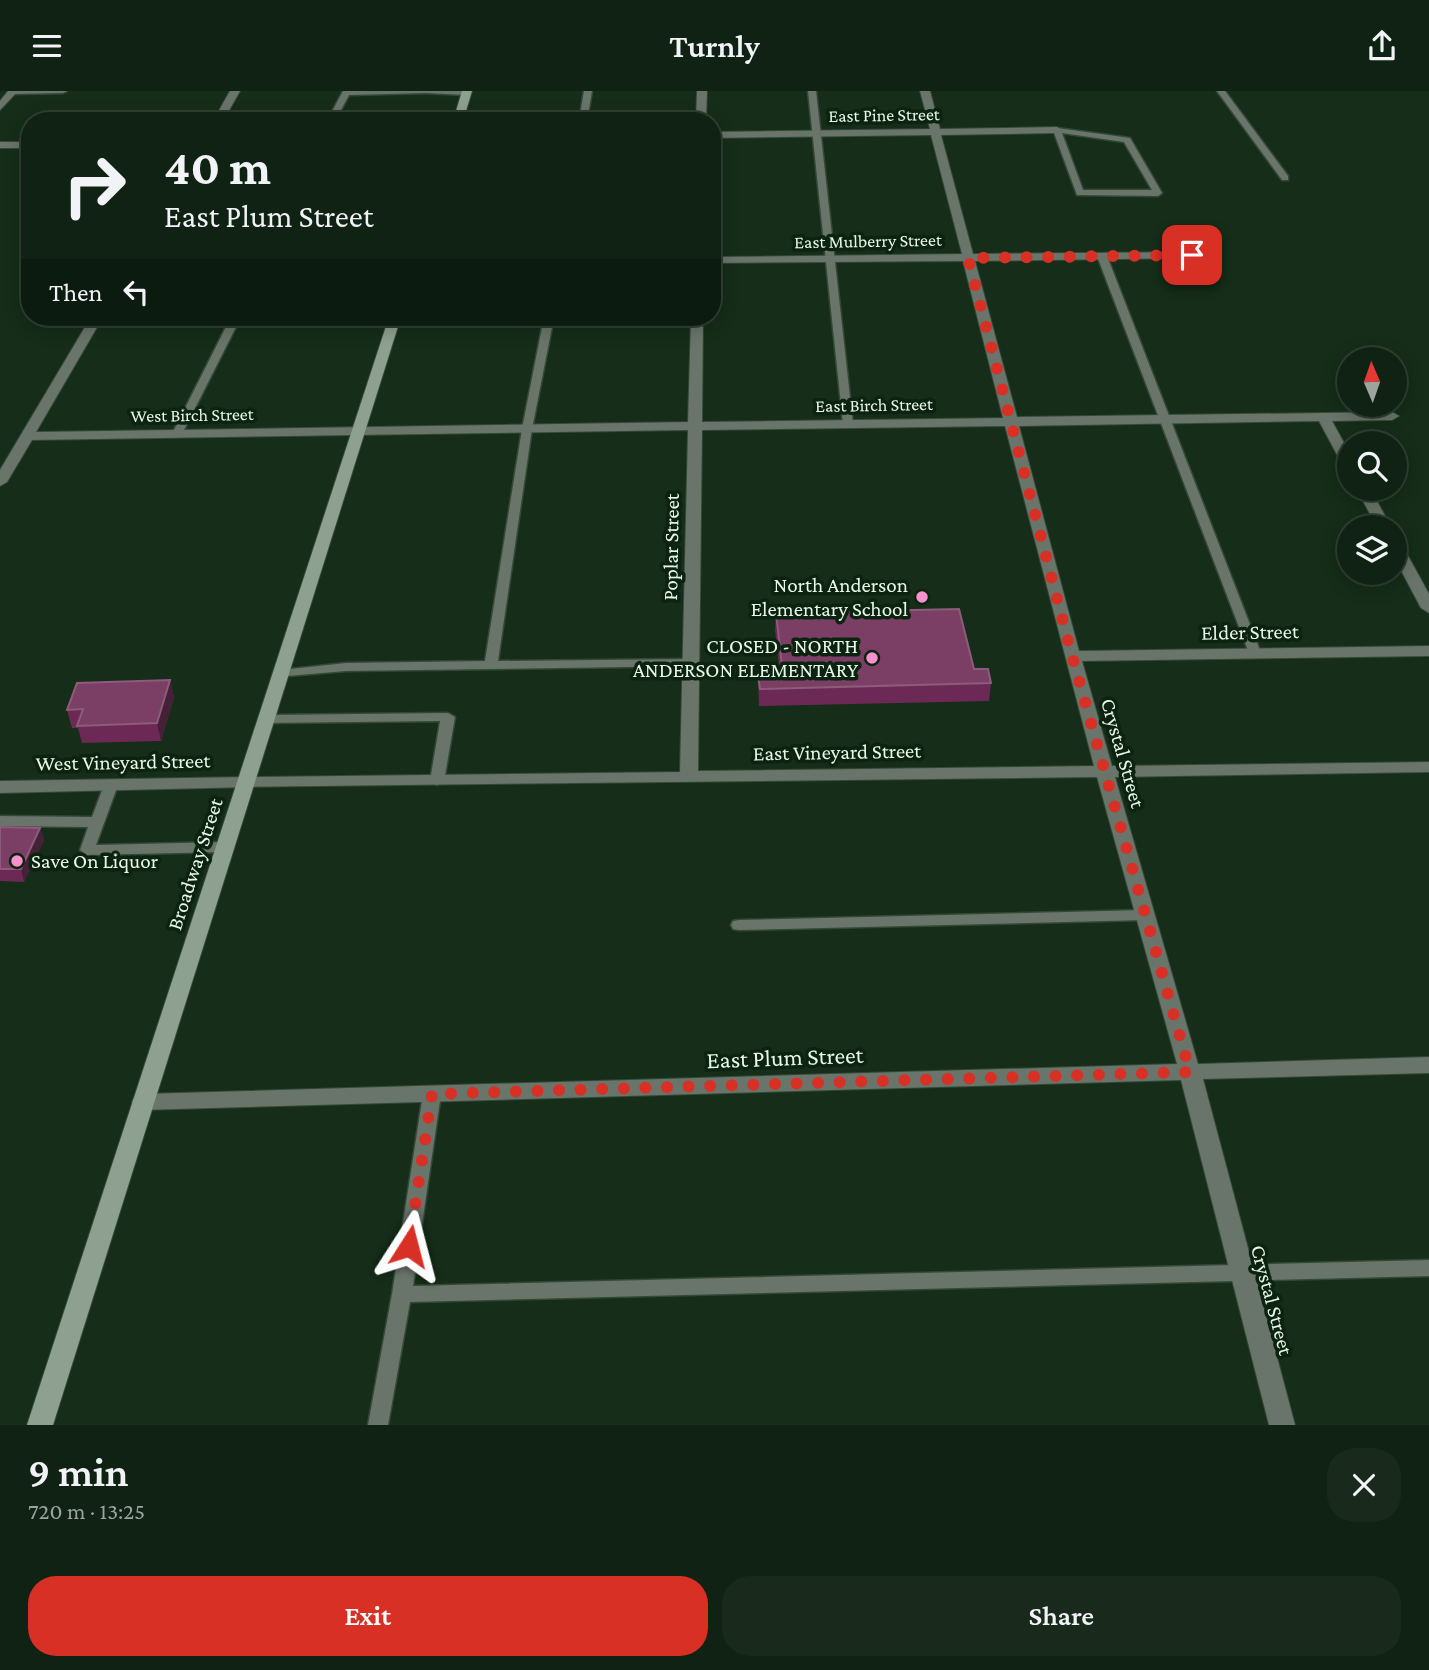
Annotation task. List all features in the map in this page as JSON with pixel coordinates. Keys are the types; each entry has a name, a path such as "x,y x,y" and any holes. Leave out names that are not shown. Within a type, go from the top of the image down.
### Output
{"main road":[{"path":"460,112 466,92"},
{"name":"Broadway Street","path":"40,1425 392,326"}],"street":[{"path":"0,107 13,91"},
{"path":"223,112 235,91"},
{"path":"701,112 702,91"},
{"name":"Crystal Street","path":"925,91 1072,656 1190,1072 1282,1425"},
{"name":"East Pine Street","path":"721,135 1057,130"},
{"path":"0,145 21,145"},
{"name":"East Mulberry Street","path":"721,260 1192,255"},
{"path":"0,482 92,326"},
{"name":"Poplar Street","path":"689,777 697,326"},
{"path":"1323,417 1337,442"},
{"name":"East Birch Street","path":"357,432 1337,417"},
{"name":"West Birch Street","path":"28,436 357,432"},
{"path":"1407,567 1429,608"},
{"name":"Elder Street","path":"1072,656 1429,651"},
{"name":"East Vineyard Street","path":"246,783 1429,767"},
{"name":"West Vineyard Street","path":"0,787 246,783"},
{"name":"East Plum Street","path":"143,1102 1429,1065"}],"lane":[{"path":"13,91 63,91"},
{"path":"584,112 588,91"},
{"path":"813,91 848,424"},
{"path":"1221,91 1285,178"},
{"path":"336,112 346,92 466,92"},
{"path":"1057,130 1127,140 1158,193 1080,193 1057,130"},
{"path":"1102,256 1255,653"},
{"path":"177,434 231,326"},
{"path":"491,666 527,429 547,326"},
{"path":"281,674 346,667 689,663"},
{"path":"267,719 449,717 437,781"},
{"path":"111,785 87,850 224,847"},
{"path":"0,821 97,822"},
{"path":"739,925 1146,915"},
{"path":"378,1425 402,1294 432,1094"},
{"path":"402,1294 1429,1268"}],"building":[{"name":"CLOSED - NORTH ANDERSON ELEMENTARY","path":"959,609 974,669 988,669 991,683 760,689 758,676 783,675 776,613"},
{"path":"170,680 157,723 77,726 83,709 67,710 77,683"},
{"path":"0,827 40,828 21,869 0,869"}],"place":[{"name":"North Anderson Elementary School","path":"922,597"},
{"name":"CLOSED - NORTH ANDERSON ELEMENTARY","path":"872,658"},
{"name":"Save On Liquor","path":"17,861"}],"route":[{"path":"409,1246 432,1094 1190,1072 1072,656 968,258 1192,255"}]}
